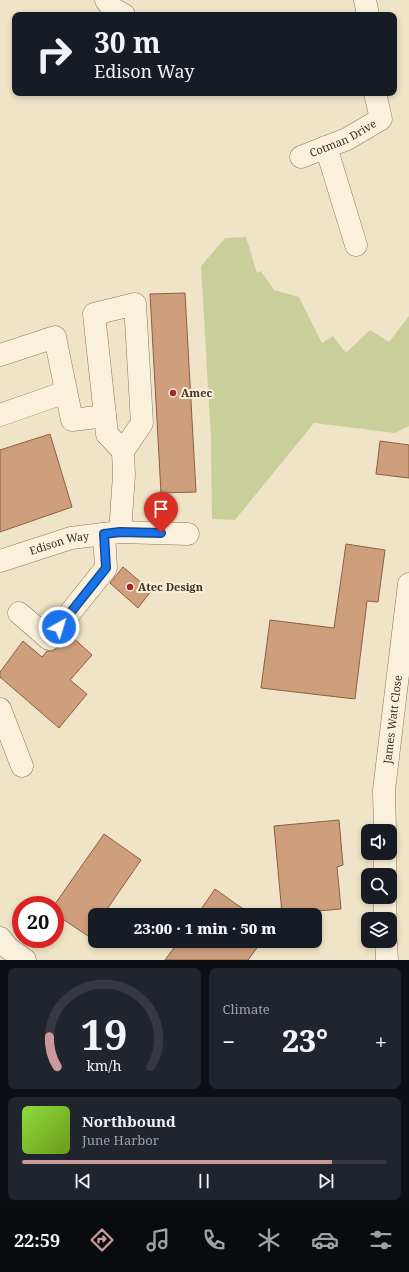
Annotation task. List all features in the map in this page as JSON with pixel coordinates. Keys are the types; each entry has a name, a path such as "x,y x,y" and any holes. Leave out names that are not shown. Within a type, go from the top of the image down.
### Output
{"street":[{"path":"106,0 112,8 119,12"},
{"path":"365,0 367,12"},
{"name":"Cotman Drive","path":"301,157 347,139 381,119 376,96"},
{"path":"326,147 356,245"},
{"path":"19,613 49,639 106,568 124,475 123,451 142,423 135,304 94,314 107,434 123,451"},
{"path":"0,355 55,337 72,420 105,416"},
{"path":"0,415 66,392"},
{"name":"Edison Way","path":"0,561 71,538 112,533 188,534"},
{"name":"James Watt Close","path":"385,824 384,790 407,625 409,584"},
{"path":"0,709 22,766"},
{"path":"0,938 8,948 25,960"},
{"path":"386,948 387,960"}],"green space":[{"path":"246,237 257,273 261,271 274,290 299,297 322,343 333,336 346,353 370,330 389,342 409,316 409,426 395,433 314,423 235,520 212,519 211,439 201,266 225,238"}],"building":[{"name":"Amec","path":"185,293 196,492 161,493 150,294"},
{"path":"50,434 72,507 0,532 0,450"},
{"path":"380,441 409,445 409,478 376,474"},
{"path":"346,544 385,550 378,602 367,601 355,699 261,688 270,620 334,628"},
{"name":"Atec Design","path":"123,567 151,591 138,608 110,583"},
{"path":"69,634 92,655 70,680 87,694 59,728 0,677 0,672 23,641 42,657 47,651 53,651 58,647"},
{"path":"339,820 343,865 337,867 341,909 322,911 322,908 281,908 274,826"},
{"path":"104,834 141,860 108,908 88,908 88,936 64,920 64,896 61,896"},
{"path":"215,889 242,908 202,908"},
{"path":"174,948 257,948 248,960 165,960"}],"place":[{"name":"Amec","path":"173,393"},
{"name":"Atec Design","path":"130,587"}],"route":[{"path":"59,627 106,568 104,534 120,532 161,533"}]}
